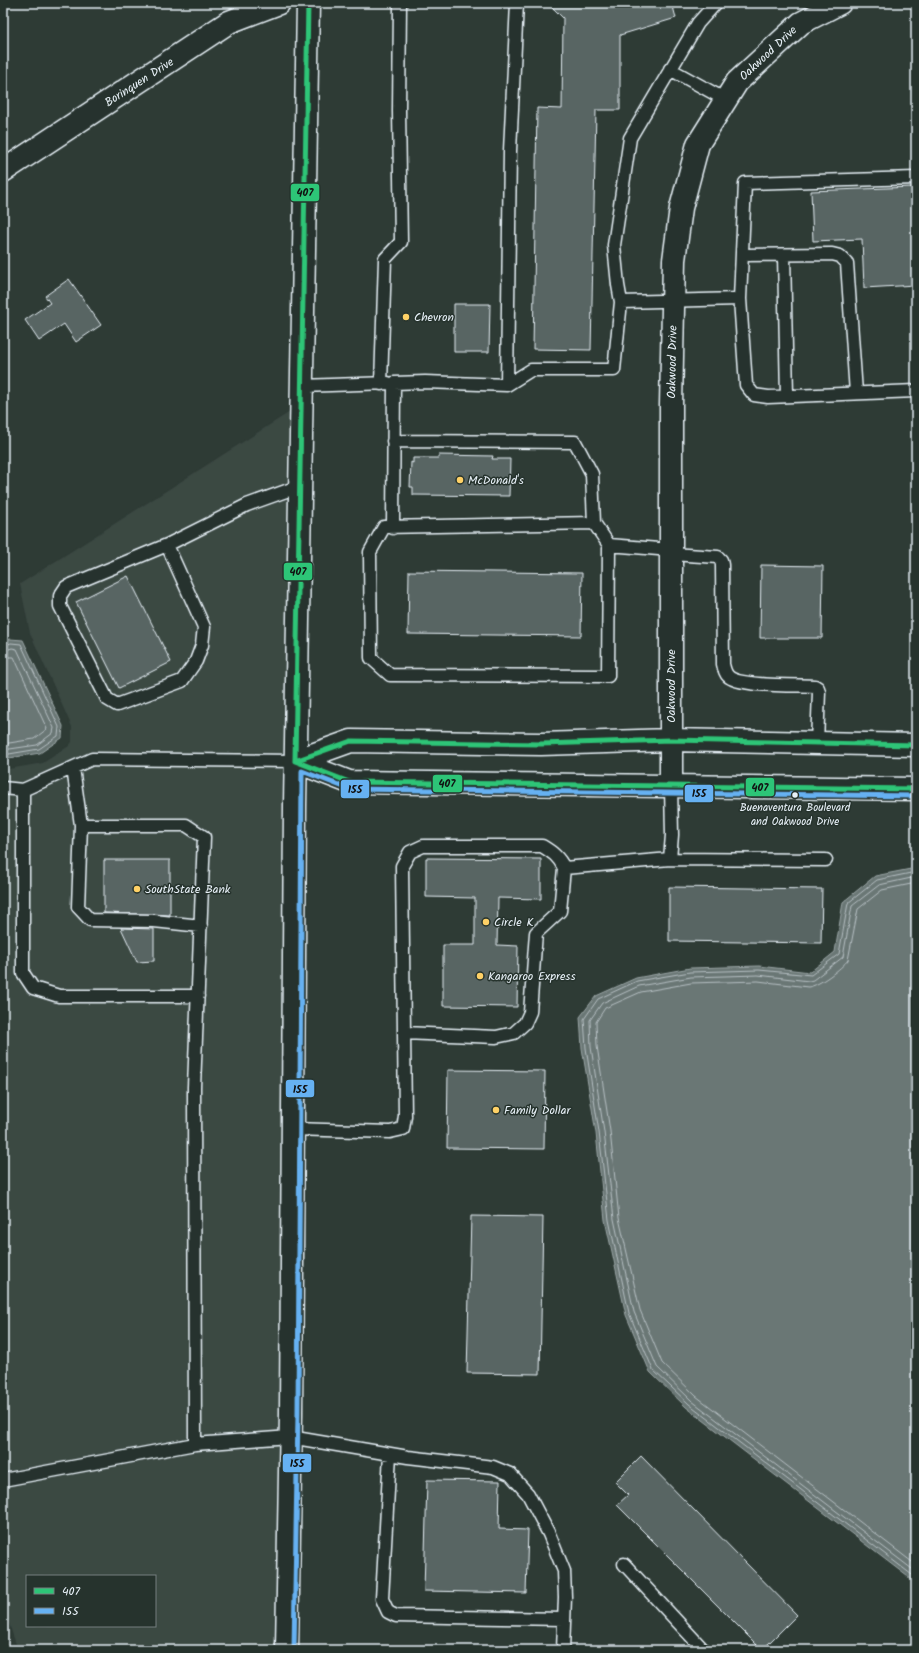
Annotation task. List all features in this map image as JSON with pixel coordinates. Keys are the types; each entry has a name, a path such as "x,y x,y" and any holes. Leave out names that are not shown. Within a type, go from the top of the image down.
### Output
{"main road":[{"name":"Borinquen Drive","path":"3,171 229,22 279,3"},
{"path":"287,1650 295,761 308,3"},
{"name":"Oakwood Drive","path":"671,786 671,405 674,260 681,208 698,144 737,82 801,23 840,3"},
{"path":"295,761 350,741 541,744 671,740 916,745"},
{"path":"295,761 349,782 916,789"}],"lane":[{"path":"381,384 385,259 401,242 399,111 400,3"},
{"path":"507,385 510,151 517,3"},
{"path":"302,386 425,382 507,385 531,370 614,370 621,302 614,245 630,138 698,23 716,3"},
{"path":"670,70 726,100"},
{"path":"916,178 745,183 740,300 746,385 754,394 768,397 916,392"},
{"path":"742,255 832,254 840,256 847,263 856,393"},
{"path":"784,255 787,396"},
{"path":"621,302 740,300"},
{"path":"393,528 394,383"},
{"path":"393,442 575,442 592,474 594,523 609,545 608,676 390,675 371,658 370,552 384,527 594,523"},
{"path":"167,546 204,627 202,645 196,661 182,681 117,704 107,699 60,606 60,596 66,587 167,546 247,505 300,486"},
{"path":"609,545 718,557 721,560 722,565 724,670 728,676 741,682 815,686 818,688 817,743"},
{"path":"3,788 23,790 92,759 295,761"},
{"path":"73,768 81,825 78,908 90,920 154,921 201,926"},
{"path":"670,859 672,835 671,786"},
{"path":"23,790 23,973 33,988 59,996 198,996"},
{"path":"81,825 186,825 204,837 194,1087 195,1444"},
{"path":"292,1129 390,1132 403,1129 405,1116 404,1033 402,866 410,852 423,846 542,846 552,852 560,860 564,868 560,911 536,933 530,1012 525,1023 514,1033 496,1037 404,1033"},
{"path":"564,868 670,859 826,860"},
{"path":"3,1480 195,1444 290,1437 390,1454 493,1467 510,1474 528,1494 549,1534 564,1571 565,1597 563,1650"},
{"path":"390,1454 382,1599 388,1612 396,1616 564,1619"},
{"path":"624,1564 701,1647 697,1650"}],"shaded area":[{"path":"290,412 284,752 280,754 283,761 281,768 283,771 279,1439 275,1650 18,1650 3,1606 3,770 43,763 69,746 72,742 72,727 30,633 20,584"}],"water":[{"path":"10,639 23,640 63,726 62,738 40,753 3,759 3,643"},
{"path":"916,868 916,1583 686,1407 650,1372 626,1315 605,1220 596,1133 582,1048 580,1017 596,996 636,978 690,968 759,966 810,972 835,952 843,902 875,876"}],"building":[{"path":"548,3 672,3 676,18 620,35 620,110 596,110 591,350 533,349 537,108 562,109 563,18"},
{"path":"912,187 916,285 864,288 862,239 813,241 811,191"},
{"path":"69,279 101,325 76,342 64,324 39,341 25,320 50,303 45,296"},
{"path":"454,304 490,304 489,352 454,352"},
{"name":"McDonald's","path":"439,455 493,456 492,459 510,459 509,496 413,495 413,487 410,487 411,462 413,463 413,458 439,458"},
{"path":"761,565 823,566 822,638 760,638"},
{"path":"409,571 582,573 581,636 408,634"},
{"path":"128,576 171,662 119,688 76,602"},
{"path":"426,858 541,859 541,899 498,898 497,945 518,946 517,1007 443,1006 443,945 475,945 475,898 426,897"},
{"name":"SouthState Bank","path":"104,860 170,860 170,915 104,913"},
{"path":"669,887 822,889 821,943 669,941"},
{"path":"121,928 154,929 154,961 137,962"},
{"name":"Family Dollar","path":"448,1070 545,1071 544,1149 447,1148"},
{"path":"471,1216 543,1217 540,1374 467,1373"},
{"path":"641,1456 797,1615 762,1650 617,1505 628,1495 615,1482"},
{"path":"427,1480 500,1481 499,1529 528,1530 526,1593 424,1591"}],"transit line":[{"name":"407","path":"295,761 308,3"},
{"name":"407","path":"295,761 351,741 541,744 671,740 916,745"},
{"name":"407","path":"295,761 349,782 916,789"},
{"name":"155","path":"294,1650 298,1413 302,771 349,789 916,796"}],"place":[{"name":"Chevron","path":"406,317"},
{"name":"McDonald's","path":"460,480"},
{"name":"Buenaventura Boulevard and Oakwood Drive","path":"795,795"},
{"name":"SouthState Bank","path":"137,889"},
{"name":"Circle K","path":"486,922"},
{"name":"Kangaroo Express","path":"480,976"},
{"name":"Family Dollar","path":"496,1110"}]}
